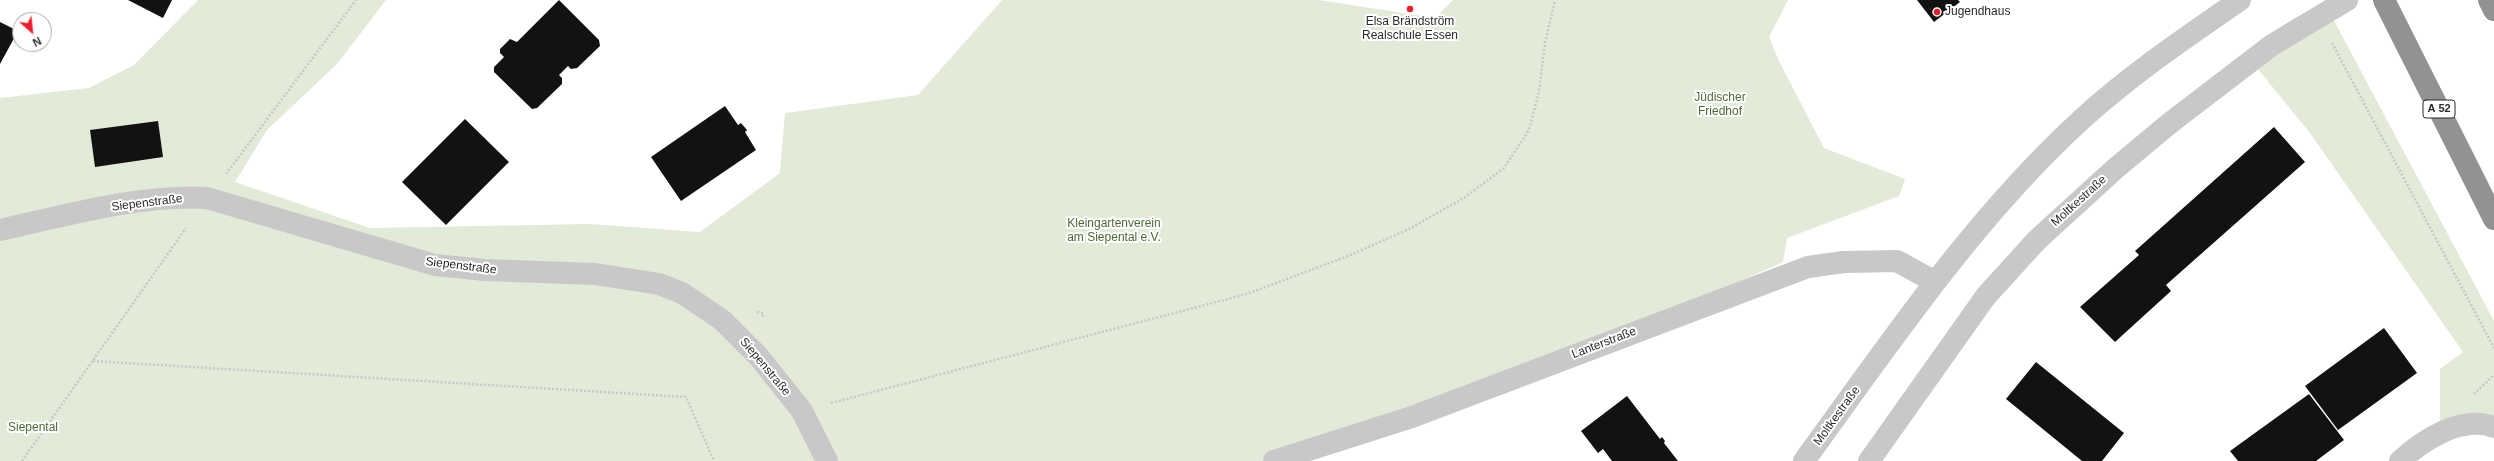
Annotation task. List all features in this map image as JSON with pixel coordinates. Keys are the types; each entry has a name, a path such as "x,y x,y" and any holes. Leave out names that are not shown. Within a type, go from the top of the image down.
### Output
{"highway":[{"name":"A 52","path":"2384,0 2494,219"},
{"path":"2489,0 2494,10"}],"street":[{"name":"Moltkestraße","path":"1804,461 1935,282 1998,206 2040,160 2081,120 2148,65 2240,0"},
{"name":"Moltkestraße","path":"1869,461 1986,296 2037,240 2116,168 2170,123 2272,45 2339,4"},
{"name":"Siepenstraße","path":"0,230 93,209 183,198 207,198 436,265 485,270 595,274 659,284 682,293 700,304 742,338 802,411 827,461"},
{"name":"Lanterstraße","path":"1274,461 1412,417 1808,267 1844,262 1896,261 1935,282"},
{"path":"2400,461 2441,432 2466,425 2494,426"}],"path":[{"path":"22,461 207,198 304,72 356,0"},
{"path":"802,411 1247,294 1342,259 1407,230 1464,198 1504,168 1529,130 1539,91 1546,37 1555,0"},
{"path":"2331,41 2494,348"},
{"path":"93,361 686,396 714,461"}],"green space":[{"path":"198,0 386,0 337,64 267,130 235,182 370,228 590,224 700,232 780,173 785,113 918,95 1002,0 1319,0 1435,18 1453,0 1788,0 1769,37 1779,61 1824,148 1905,179 1899,196 1787,238 1783,262 1608,340 1268,461 0,461 0,98 89,88 134,65"},
{"path":"2330,13 2494,321 2494,424 2440,429 2440,369 2463,352 2310,133 2253,63"}],"building":[{"path":"128,0 172,0 163,18"},
{"path":"559,0 599,40 600,46 577,68 571,69 568,66 559,75 562,78 562,84 537,108 532,109 494,72 494,67 504,57 500,53 500,49 510,39 517,42"},
{"name":"Jugendhaus","path":"1917,0 1958,0 1960,2 1934,22"},
{"path":"0,22 12,28 12,42 0,64"},
{"path":"725,106 738,125 741,123 747,130 745,132 756,150 681,201 651,157"},
{"path":"465,119 509,162 446,225 402,182"},
{"path":"158,121 163,157 95,167 90,130"},
{"path":"2274,127 2305,162 2166,285 2171,291 2115,342 2080,307 2139,255 2135,251"},
{"path":"2384,328 2417,373 2338,430 2305,386"},
{"path":"2036,362 2124,433 2102,461 2082,461 2006,399"},
{"path":"2309,394 2344,440 2316,461 2238,461 2230,451"},
{"path":"1627,396 1660,439 1662,437 1665,441 1664,443 1678,461 1612,461 1603,449 1598,453 1581,431"}],"place":[{"name":"Elsa Brändström Realschule Essen","path":"1410,9"},
{"name":"Jugendhaus","path":"1937,12"}],"park label":[{"name":"Jüdischer Friedhof","path":"1720,105"},
{"name":"Kleingartenverein am Siepental e.V.","path":"1114,231"},
{"name":"Siepental","path":"33,428"}]}
